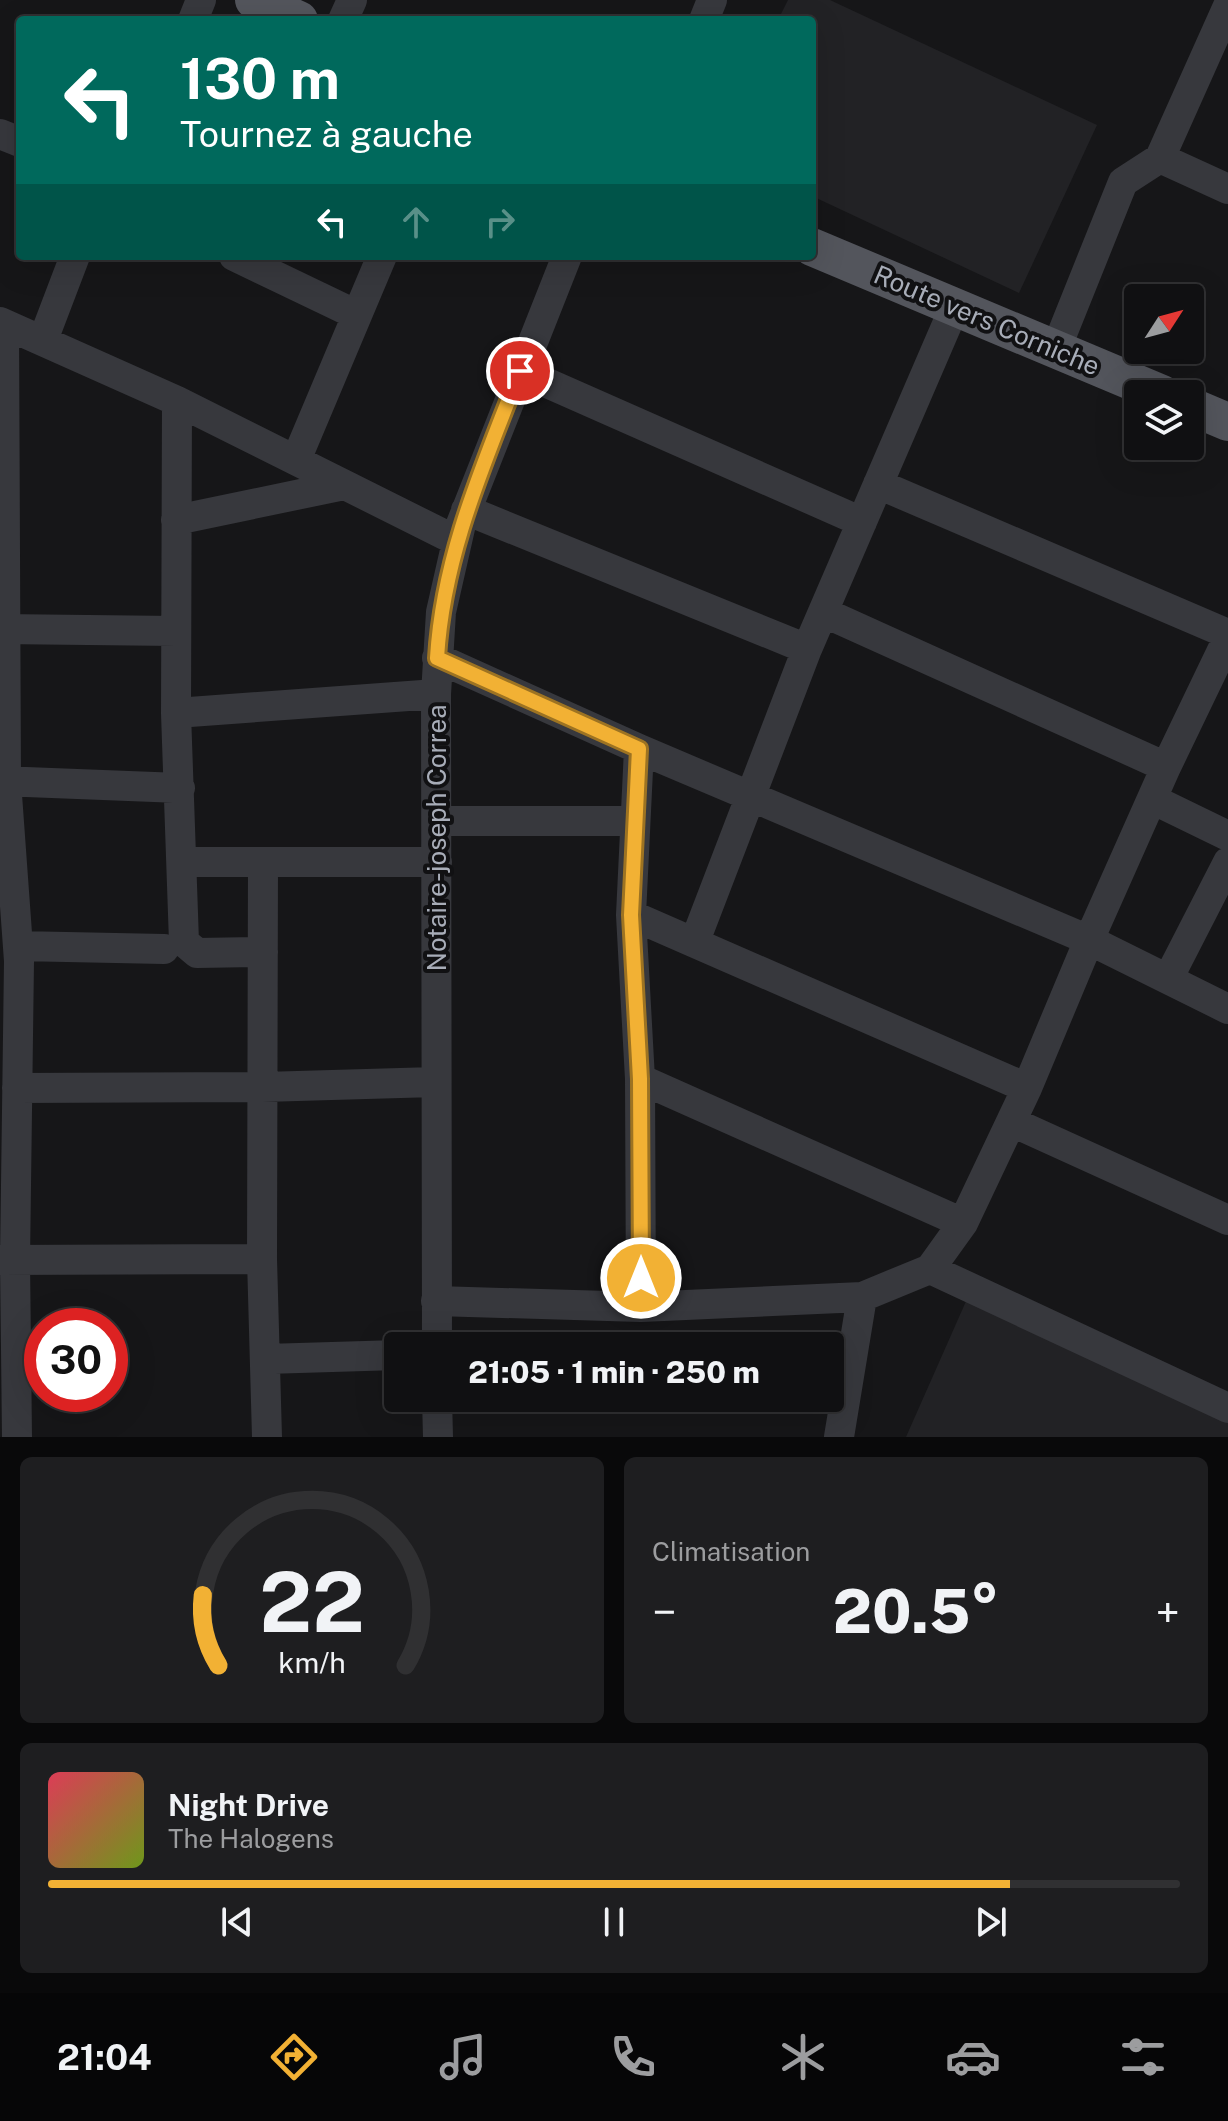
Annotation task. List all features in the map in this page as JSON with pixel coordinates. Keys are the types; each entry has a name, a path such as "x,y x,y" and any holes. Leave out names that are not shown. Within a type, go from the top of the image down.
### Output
{"main road":[{"path":"254,0 290,16"},
{"name":"Route vers Corniche","path":"816,249 1129,380"},
{"path":"1204,412 1228,422"}],"street":[{"path":"1056,349 1123,182 1160,158 1228,6"},
{"path":"1160,158 1228,189"},
{"path":"43,340 73,260"},
{"path":"242,260 357,315"},
{"path":"296,460 380,260"},
{"name":"Notaire-joseph Correa","path":"437,1332 436,694 441,612 466,510 565,260"},
{"path":"695,941 807,649 955,306"},
{"path":"17,1437 7,1260 17,1088 3,781 2,323 177,401 457,541"},
{"path":"520,371 862,522"},
{"path":"177,401 176,713 184,942 197,953 263,952"},
{"path":"436,1301 641,1307 862,1297 930,1269 963,1223 1012,1122 1166,767 1220,675 1228,636 878,484"},
{"path":"176,520 344,485"},
{"path":"466,510 807,649"},
{"path":"823,612 1166,767"},
{"path":"3,629 176,631"},
{"path":"437,658 639,749 1089,940 1228,1009"},
{"path":"176,713 436,694"},
{"path":"639,749 631,915 640,1079 641,1307"},
{"path":"3,781 180,788"},
{"path":"1152,799 1228,836"},
{"path":"437,821 634,821"},
{"path":"182,862 437,862"},
{"path":"263,862 262,1259 267,1437"},
{"path":"1168,979 1228,862"},
{"path":"631,915 1027,1088"},
{"path":"12,956 164,949"},
{"path":"640,1079 963,1223"},
{"path":"17,1088 263,1087 435,1082"},
{"path":"1012,1122 1228,1220"},
{"path":"7,1260 262,1259"},
{"path":"930,1269 1228,1408"},
{"path":"839,1437 862,1297"},
{"path":"266,1359 384,1355"},
{"path":"437,1412 438,1437"}],"shaded area":[{"path":"788,0 830,0 1097,125 1019,293 816,198 816,16 780,16"},
{"path":"967,1299 1228,1422 1228,1437 906,1437"}],"route":[{"path":"520,371 461,524 441,612 437,658 639,749 631,915 640,1079 641,1278"}]}
